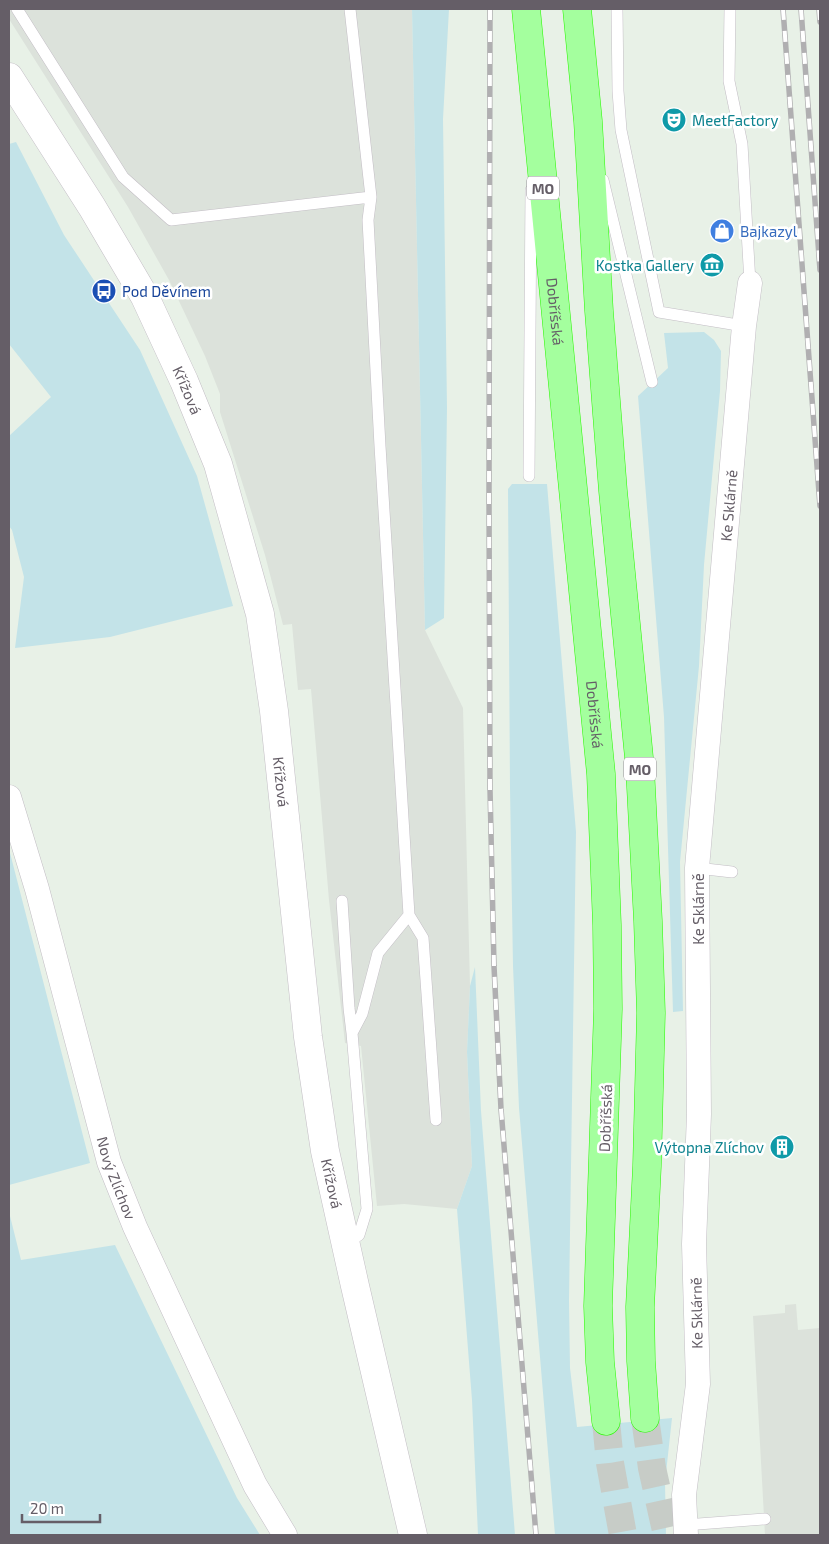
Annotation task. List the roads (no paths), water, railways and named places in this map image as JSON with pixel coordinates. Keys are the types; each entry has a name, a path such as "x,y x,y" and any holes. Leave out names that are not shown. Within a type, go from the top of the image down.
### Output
{"highway":[{"name":"Dobříšská","path":"526,9 601,774 607,925 608,1009 598,1306 600,1362 606,1421"},
{"name":"MO","path":"577,9 588,121 599,311 613,491 640,768 648,921 651,1013 647,1166 640,1307 645,1418"}],"street":[{"name":"Křížová","path":"9,77 92,208 145,297 184,381 218,464 260,614 274,711 308,1037 325,1151 413,1535"},
{"name":"Ke Sklárně","path":"685,1530 684,1495 698,1384 694,1244 699,1114 697,868 744,326 750,283"},
{"name":"Nový Zlíchov","path":"9,797 37,889 109,1162 135,1227 255,1485 285,1535"}],"lane":[{"path":"17,9 123,177 171,220 371,197"},
{"path":"350,9 371,197 368,220 409,915 423,938 436,1120"},
{"path":"617,9 618,91 621,130 659,312 744,326"},
{"path":"730,9 729,81 742,144 750,283"},
{"path":"529,476 532,73"},
{"path":"588,121 652,382"},
{"path":"697,868 732,872"},
{"path":"342,901 349,1008 367,1209 359,1235 345,1244"},
{"path":"352,1033 362,1014 378,953 409,915"},
{"path":"685,1530 765,1520"}],"tunnel":[{"path":"645,1418 652,1468 667,1535"},
{"path":"606,1421 610,1463 623,1535"}],"railway":[{"path":"490,9 490,789 494,966 501,1109 536,1535"},
{"path":"783,9 820,506"},
{"path":"801,9 820,270"},
{"path":"819,9 820,22"}],"place":[{"name":"MeetFactory","path":"674,120"},
{"name":"Bajkazyl","path":"722,231"},
{"name":"Kostka Gallery","path":"712,265"},
{"name":"Pod Děvínem","path":"104,291"},
{"name":"Výtopna Zlíchov","path":"782,1147"}]}
